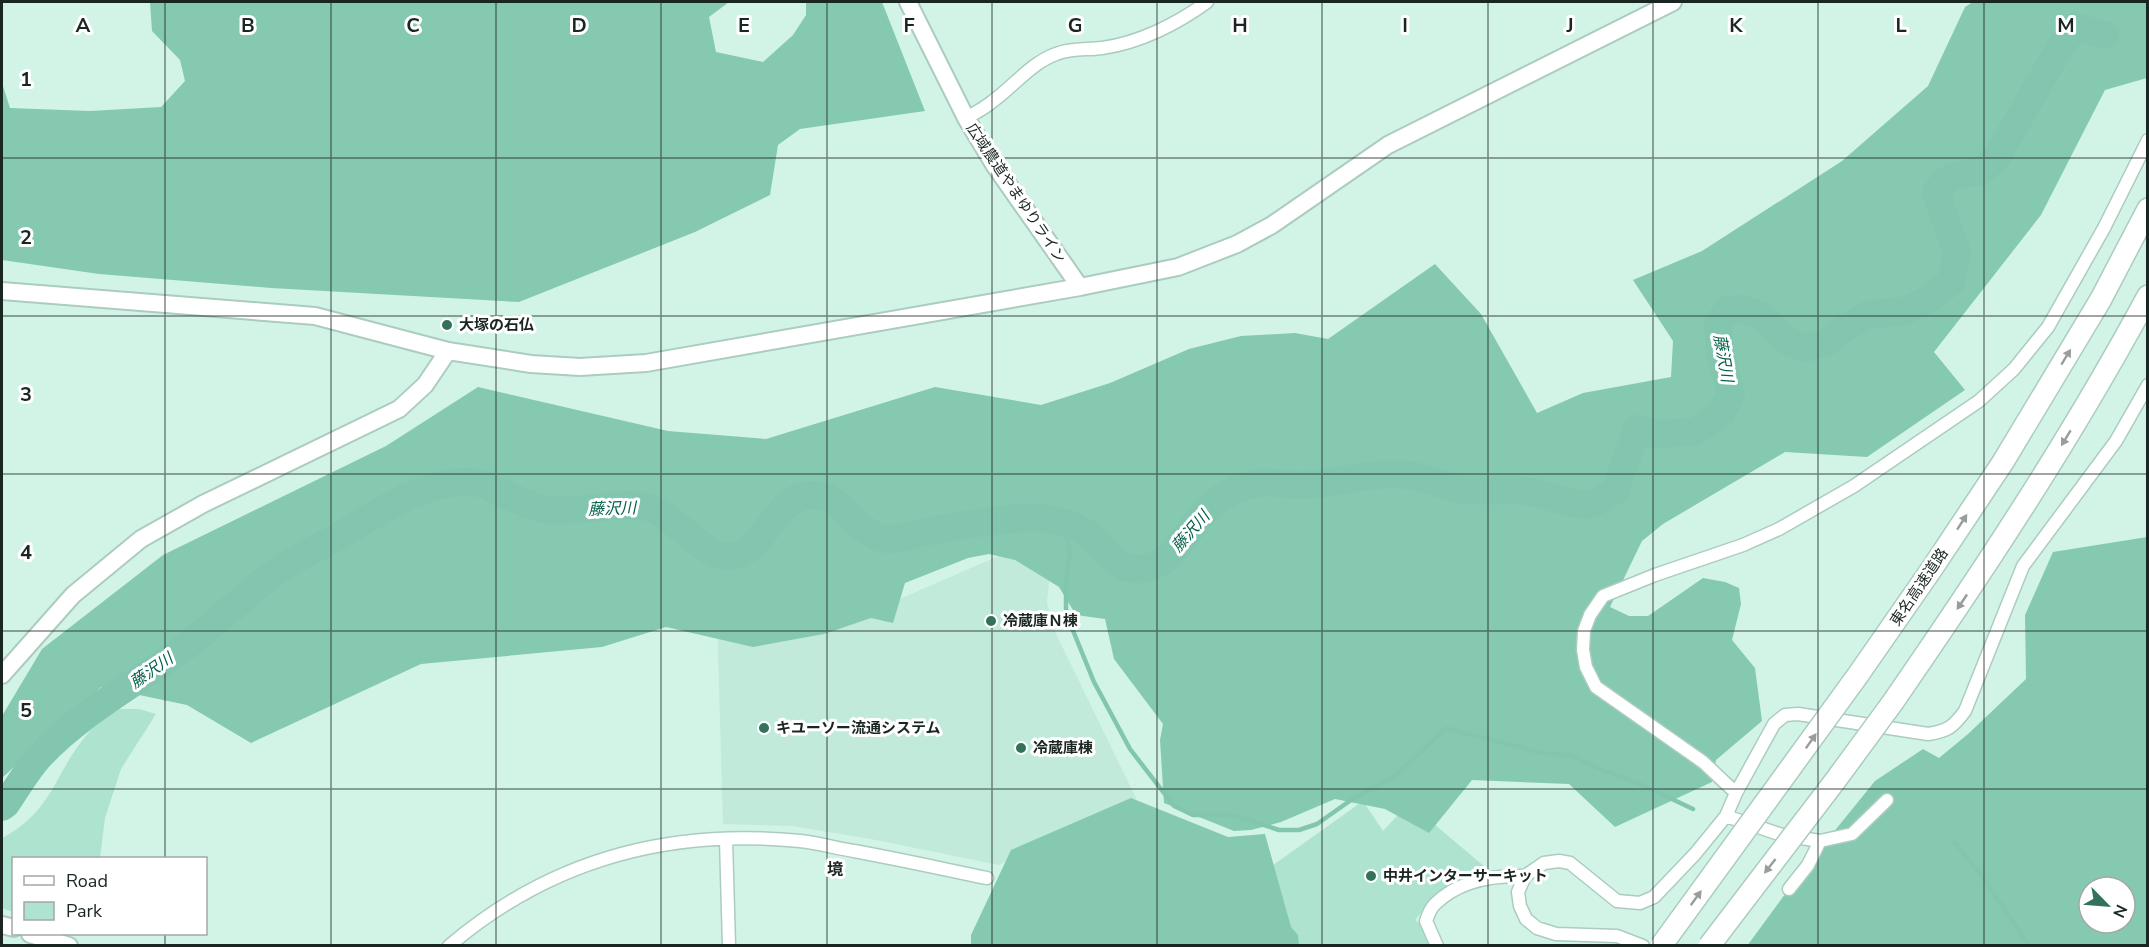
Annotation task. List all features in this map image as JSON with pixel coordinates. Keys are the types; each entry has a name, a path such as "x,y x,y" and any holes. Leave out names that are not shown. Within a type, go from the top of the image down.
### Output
{"highway":[{"name":"東名高速道路","path":"1661,945 1858,675 2003,462 2101,299 2148,209"},
{"path":"1709,945 1893,702 1966,597 2040,482 2113,361 2148,296"}],"street":[{"name":"広域農道やまゆりライン","path":"908,2 966,118 994,166 1080,287"},
{"path":"966,118 993,101 1037,64 1055,54 1073,49 1125,44 1173,23 1207,2"},
{"path":"2,291 315,316 448,351 531,364 580,367 646,363 1080,287 1178,267 1237,244 1272,225 1388,145 1673,2"},
{"path":"1736,793 1703,762 1596,687 1586,667 1583,650 1584,631 1590,615 1603,596 1656,575 1743,546 1779,529 1854,486 1979,401 2014,369 2048,327 2104,228 2148,140"},
{"path":"2,675 73,595 141,539 203,504 399,409 425,385 448,351"},
{"path":"1643,945 1617,936 1556,934 1537,928 1526,920 1520,906 1518,892 1526,876 1544,863 1559,861 1570,863 1617,901 1640,903 1654,897 1695,854 1726,816 1774,724 1785,716 1798,714 1928,734 1944,732 1956,723 1965,711 2023,566 2116,441 2148,385"},
{"path":"1726,816 1782,835 1820,841 1852,834 1887,800"},
{"path":"726,839 729,945"},
{"path":"449,945 509,902 546,881 622,852 684,840 801,841 987,878"},
{"path":"1789,889 1808,865 1820,841"},
{"path":"1437,945 1426,921 1433,904 1454,891 1483,878 1503,875 1526,876"},
{"path":"36,935 69,945"}],"shaded area":[{"path":"150,2 729,2 709,17 716,52 763,62 793,35 806,15 806,2 882,2 925,111 800,129 778,145 770,195 695,232 519,302 271,288 99,274 2,260 2,83 10,108 90,111 161,107 185,81 180,60 152,31"},
{"path":"1973,2 2147,2 2147,78 2105,90 2041,215 1934,352 1965,390 1867,457 1785,452 1663,524 1642,541 1610,607 1629,616 1648,616 1703,578 1725,582 1739,588 1741,604 1732,640 1755,668 1762,721 1716,760 1712,782 1615,827 1569,784 1472,780 1429,833 1385,809 1335,799 1281,822 1251,830 1234,831 1164,803 1160,740 1163,724 1114,659 1105,619 1076,615 1059,587 1015,560 989,554 968,558 905,583 893,623 871,618 824,634 753,647 666,627 602,647 421,664 251,743 187,705 101,687 2,778 2,716 42,649 163,555 386,446 478,387 668,431 766,439 935,387 1041,405 1110,383 1189,349 1241,336 1295,333 1328,339 1435,264 1481,314 1537,413 1583,393 1671,377 1673,341 1633,280 1702,251 1842,161 1928,86 1965,7"},
{"path":"2147,537 2147,945 1747,946 1802,871 1875,781 1923,749 1939,758 2026,679 2025,615 2053,552"},
{"path":"1017,548 1050,571 1047,603 1056,634 1137,800 999,865 792,826 723,824 717,617 881,607"},
{"path":"1131,798 1228,837 1265,834 1291,927 1298,935 1299,945 971,945 971,935 1011,850"}],"green space":[{"path":"119,709 139,709 156,714 121,769 105,818 100,857 12,857 12,912 2,908 2,838 20,827 34,814 45,801 80,743 102,720"},
{"name":"中井インターサーキット","path":"1363,801 1383,831 1409,803 1491,872 1436,896 1415,920 1421,925 1429,946 1269,945 1262,873"}],"waterway":[{"name":"藤沢川","path":"2,807 35,761 71,727 191,642 277,571 404,498 445,484 464,482 483,484 547,510 624,505 647,507 658,511 701,545 722,556 732,556 755,543 781,511 802,496 826,497 844,509 867,531 887,539 968,524 1039,517 1079,529 1094,539 1120,565 1133,569 1145,569 1164,560 1211,506 1225,495 1257,483 1301,485 1395,474 1422,478 1462,490 1523,491 1576,504 1590,504 1615,491 1637,429 1656,434 1694,432 1721,414 1731,394 1720,352 1718,324 1728,310 1742,309 1760,315 1788,341 1805,348 1825,343 1867,315 1904,311 1929,299 1951,282 1957,253 1936,193 1944,182 1954,176 1981,171 1997,157 2060,47 2075,27 2105,35"},
{"path":"1064,524 1070,552 1066,582 1066,609 1094,682 1130,749 1174,806 1193,815 1233,815 1279,830 1299,830 1317,824 1351,800 1395,776 1446,728 1542,753 1572,756 1693,809"},
{"path":"1955,843 1979,872 2029,946"}],"place":[{"name":"大塚の石仏","path":"447,325"},
{"name":"冷蔵庫Ｎ棟","path":"991,621"},
{"name":"キユーソー流通システム","path":"764,728"},
{"name":"冷蔵庫棟","path":"1021,748"},
{"name":"中井インターサーキット","path":"1371,876"}],"district":[{"name":"境","path":"835,869"}]}
